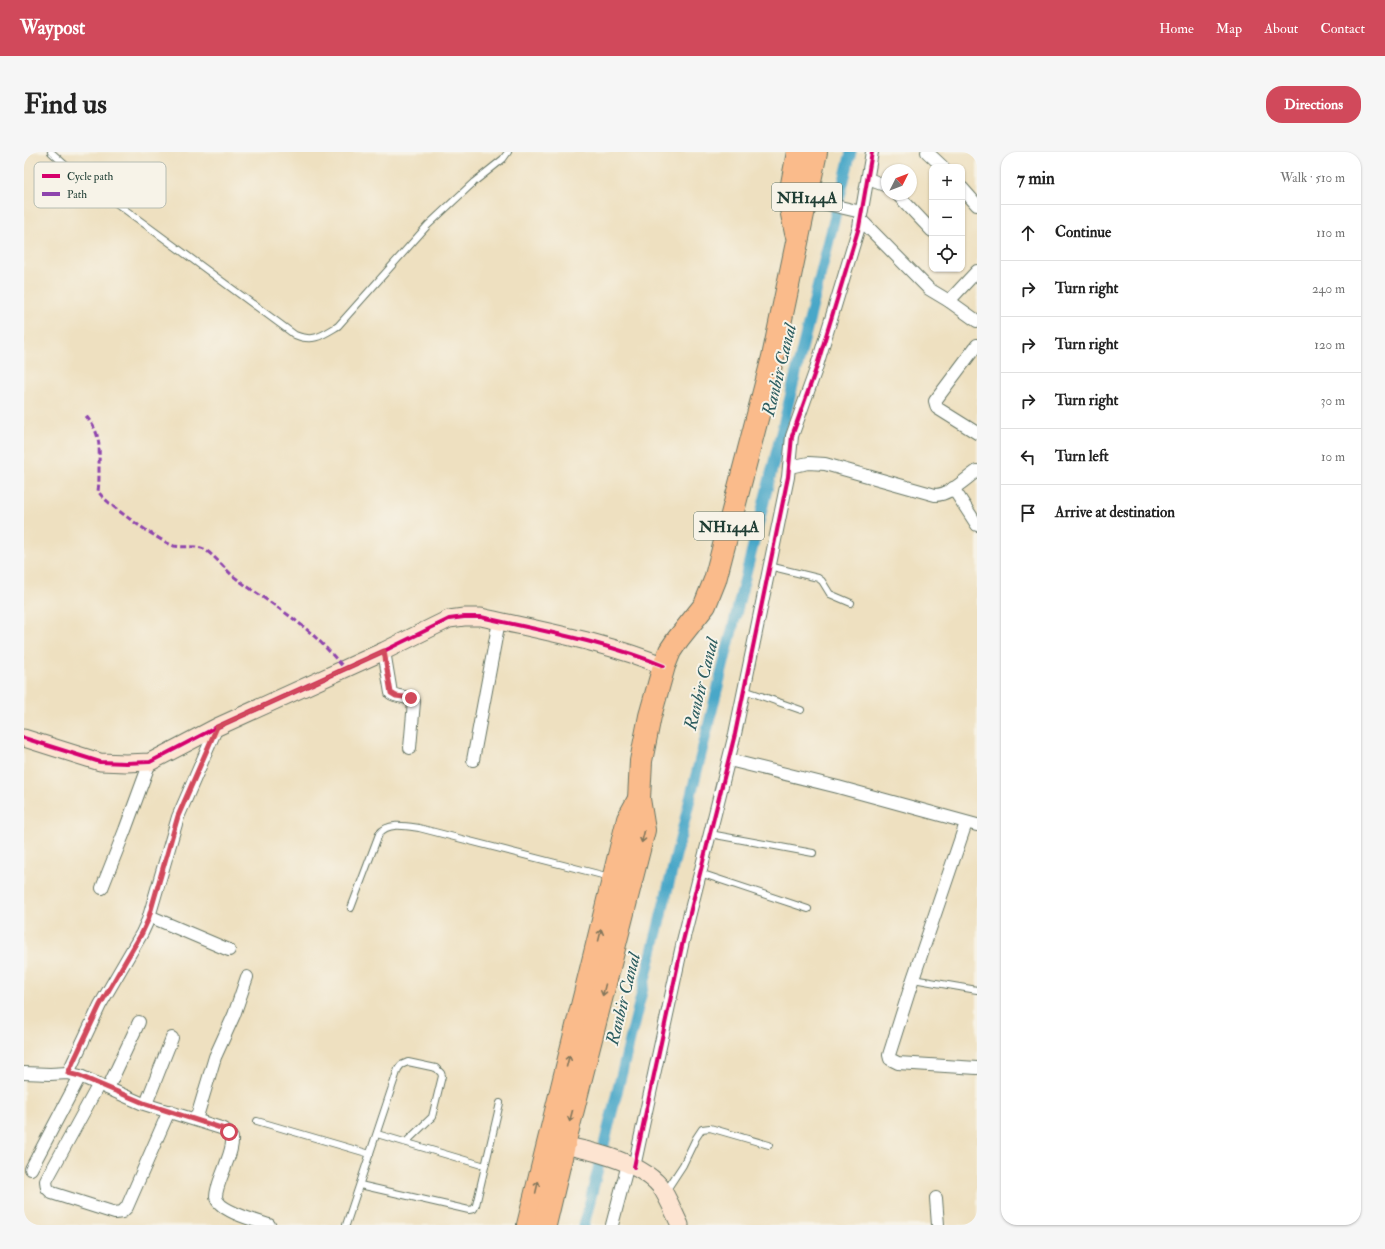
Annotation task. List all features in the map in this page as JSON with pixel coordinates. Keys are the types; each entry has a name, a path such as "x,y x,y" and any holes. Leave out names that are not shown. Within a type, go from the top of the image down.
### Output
{"highway":[{"name":"NH144A","path":"798,152 789,200 798,242"},
{"name":"NH144A","path":"528,1225 556,1143 644,830 639,799 641,761 650,716 664,666 670,651 705,605 715,580 773,357 798,242 813,201 816,152"},
{"name":"NH144A","path":"545,1225 556,1143 614,878 628,819 639,799"}],"street":[{"path":"612,1225 631,1165 683,941 729,760 770,566 789,467 792,436 815,372 861,216 872,152"},
{"path":"927,152 940,164"},
{"path":"868,179 881,184"},
{"path":"965,191 977,205"},
{"path":"903,200 929,228"},
{"path":"813,201 849,209 861,216 929,289 977,321"},
{"path":"949,301 977,271"},
{"path":"977,345 935,401 935,404 937,408 977,433"},
{"path":"789,467 809,463 825,464 935,495 940,495 953,488 977,471"},
{"path":"953,488 977,525"},
{"path":"26,742 100,762 126,764 150,762 217,727 449,620 464,617 481,617 603,645 642,657 664,666"},
{"path":"473,760 499,621"},
{"path":"384,651 391,693 396,696 411,698 414,702 410,748"},
{"path":"31,1169 74,1075 100,1005 142,933 149,916 178,816 217,727"},
{"path":"729,760 838,787 972,824 913,979 889,1055 890,1059 898,1063 977,1068"},
{"path":"102,888 150,762"},
{"path":"149,916 229,950"},
{"path":"196,1120 215,1057 234,1015 247,977"},
{"path":"139,1022 103,1086 46,1181 47,1188 52,1193 115,1213 122,1212 127,1207 169,1112"},
{"path":"146,1104 172,1038"},
{"path":"24,1072 74,1075 146,1104 224,1129 229,1132 232,1138 232,1147 216,1197 220,1205 227,1210 269,1225"},
{"path":"556,1143 587,1150 631,1165 647,1174 660,1187 680,1225"},
{"path":"936,1198 938,1225"}],"lane":[{"path":"51,152 62,162"},
{"path":"123,208 295,336 303,339 320,336 342,322 428,225 474,182 503,159 508,152"},
{"path":"770,566 818,578 822,581 830,594 852,603"},
{"path":"744,690 801,710"},
{"path":"351,908 379,834 387,827 399,825 419,828 614,878"},
{"path":"710,834 813,853"},
{"path":"700,873 808,909"},
{"path":"913,979 977,990"},
{"path":"346,1225 398,1069 401,1065 408,1062 436,1068 441,1073 442,1078 432,1117 406,1142"},
{"path":"360,1185 472,1210 476,1205 500,1103"},
{"path":"257,1121 370,1154"},
{"path":"664,1194 683,1164 702,1129 710,1128 769,1145"},
{"path":"377,1134 486,1166"}],"waterway":[{"name":"Ranbir Canal","path":"584,1225 851,152"}],"marked path":[{"path":"86,416 95,429 97,435 99,455 98,491 102,497 133,522 167,543 178,547 204,549 233,576 306,629 324,645 345,669"}],"cycle path":[{"path":"634,1167 683,941 735,734 788,477 792,436 815,372 859,227 872,152"},
{"path":"24,738 100,762 150,762 217,727 384,651 449,619 464,617 481,617 574,638 620,650 664,666"}],"route":[{"path":"229,1132 224,1129 141,1103 80,1076 68,1073 100,1005 148,920 178,816 217,727 384,651 391,693 396,696 411,698"}]}
